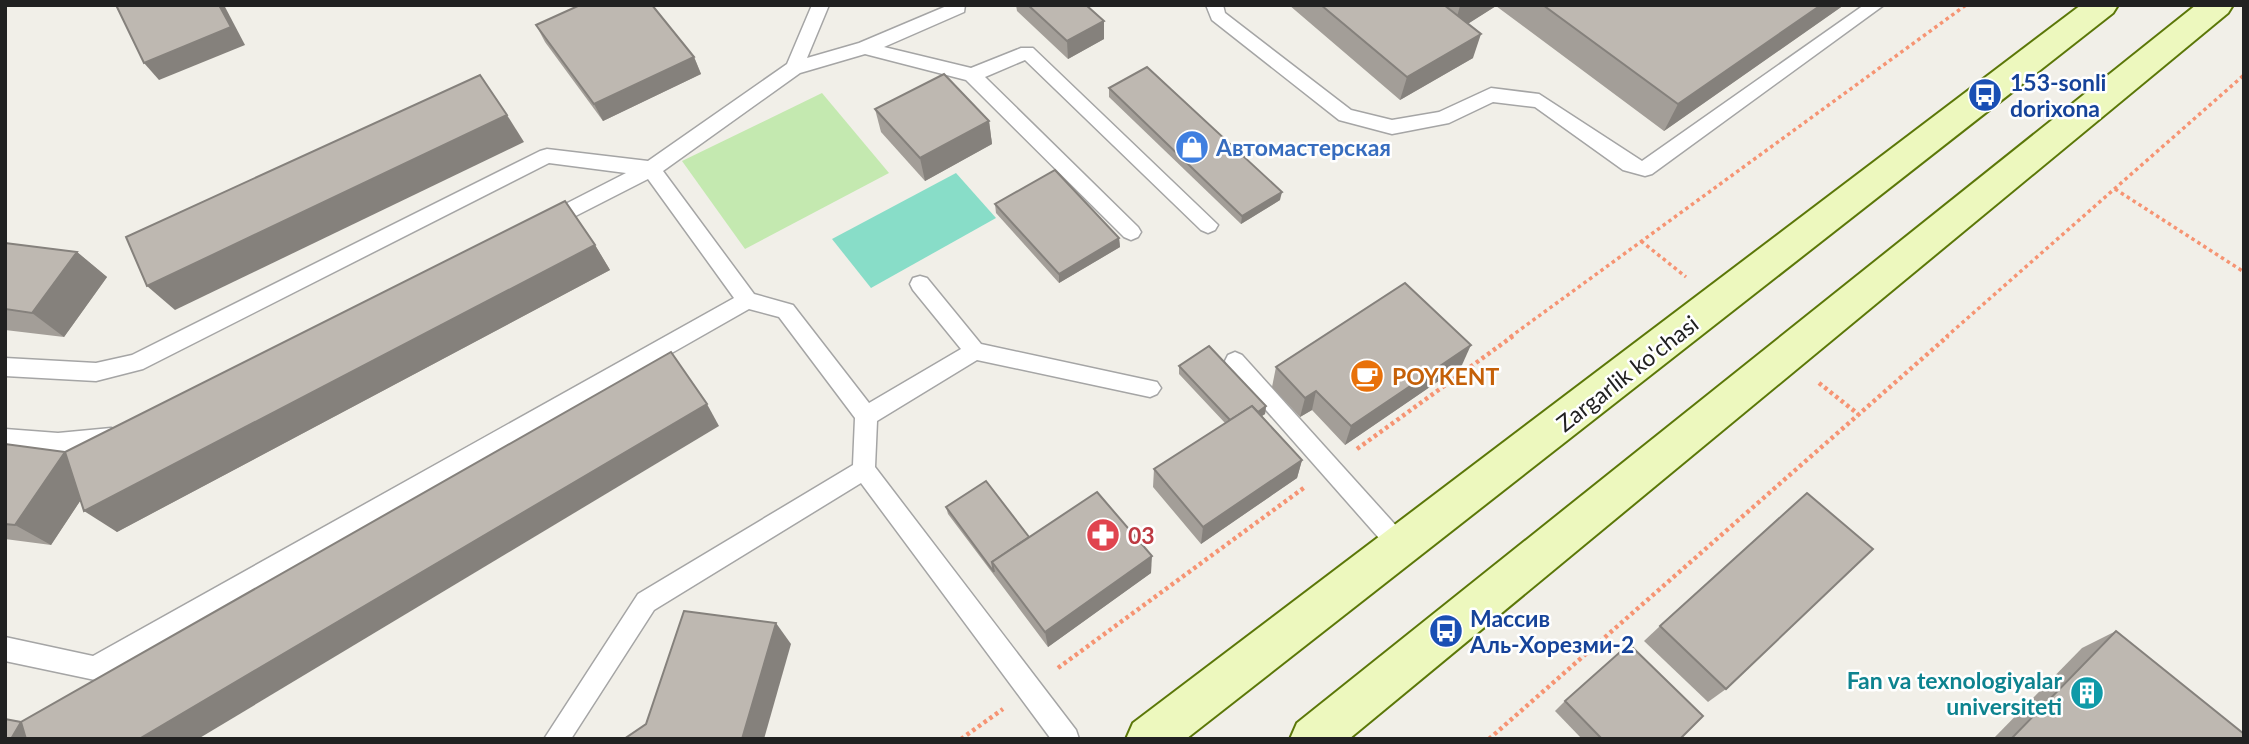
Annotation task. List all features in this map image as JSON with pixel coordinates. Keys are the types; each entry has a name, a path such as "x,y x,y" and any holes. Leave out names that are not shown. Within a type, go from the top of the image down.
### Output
{"main road":[{"name":"Zargarlik ko'chasi","path":"1156,737 2102,5"},
{"path":"1313,739 2217,5"}],"lane":[{"path":"793,68 821,5"},
{"path":"1214,5 1218,16 1345,115 1392,127 1443,118 1490,95 1539,101 1630,165 1645,169 1876,5"},
{"path":"529,231 650,169 793,68 865,48 958,8"},
{"path":"865,48 972,75 1131,232"},
{"path":"972,75 1027,52 1208,225"},
{"path":"5,368 96,372 135,363 547,156 650,169 747,300 786,311 866,416 864,470 1068,739"},
{"path":"920,284 975,351 1150,387"},
{"path":"5,649 95,668 747,300"},
{"path":"866,416 975,351"},
{"path":"1235,361 1401,547"},
{"path":"5,438 42,443 90,443 127,435"},
{"path":"556,739 646,602 864,470"}],"path":[{"path":"1352,453 1966,5"},
{"path":"1489,739 2244,75"},
{"path":"2115,189 2244,272"},
{"path":"1641,241 1690,280"},
{"path":"1819,383 1858,414"},
{"path":"961,739 1307,486"}],"green space":[{"path":"822,93 889,173 745,249 682,161"},
{"path":"956,173 996,218 871,288 832,239"}],"building":[{"path":"116,5 219,5 231,27 144,63"},
{"path":"580,5 652,5 694,57 594,104 536,25"},
{"path":"1028,5 1086,5 1104,21 1067,41"},
{"path":"1321,5 1444,5 1481,34 1407,77"},
{"path":"1543,5 1821,5 1678,104"},
{"path":"1147,67 1282,192 1242,216 1109,88"},
{"path":"944,74 989,121 920,158 875,109"},
{"path":"480,75 507,115 147,286 126,237"},
{"path":"1055,170 1119,238 1059,274 995,204"},
{"path":"565,201 595,245 84,511 65,452"},
{"path":"5,243 77,252 32,313 5,309"},
{"name":"POYKENT","path":"1405,283 1471,345 1351,426 1316,391 1305,398 1276,367"},
{"path":"1209,346 1266,406 1258,412 1252,406 1230,420 1179,366"},
{"path":"671,352 707,404 139,739 26,739 21,722"},
{"path":"1252,406 1302,460 1203,527 1154,469"},
{"path":"5,444 65,452 15,525 5,524"},
{"path":"986,481 1029,537 992,562 994,572 946,507"},
{"path":"1097,492 1152,556 1045,632 992,562"},
{"path":"1807,493 1873,549 1726,689 1660,626"},
{"path":"684,611 776,623 742,739 624,739 646,724"},
{"path":"2116,631 2244,734 2244,739 2011,739"},
{"path":"1629,644 1703,716 1680,739 1602,739 1565,701"},
{"path":"5,719 21,722 11,739 5,739"}],"place":[{"name":"153-sonli dorixona","path":"1985,95"},
{"name":"Автомастерская","path":"1192,147"},
{"name":"POYKENT","path":"1367,376"},
{"name":"03","path":"1103,535"},
{"name":"Массив Аль-Хорезми-2","path":"1446,631"},
{"name":"Fan va texnologiyalar universiteti","path":"2087,693"}]}
